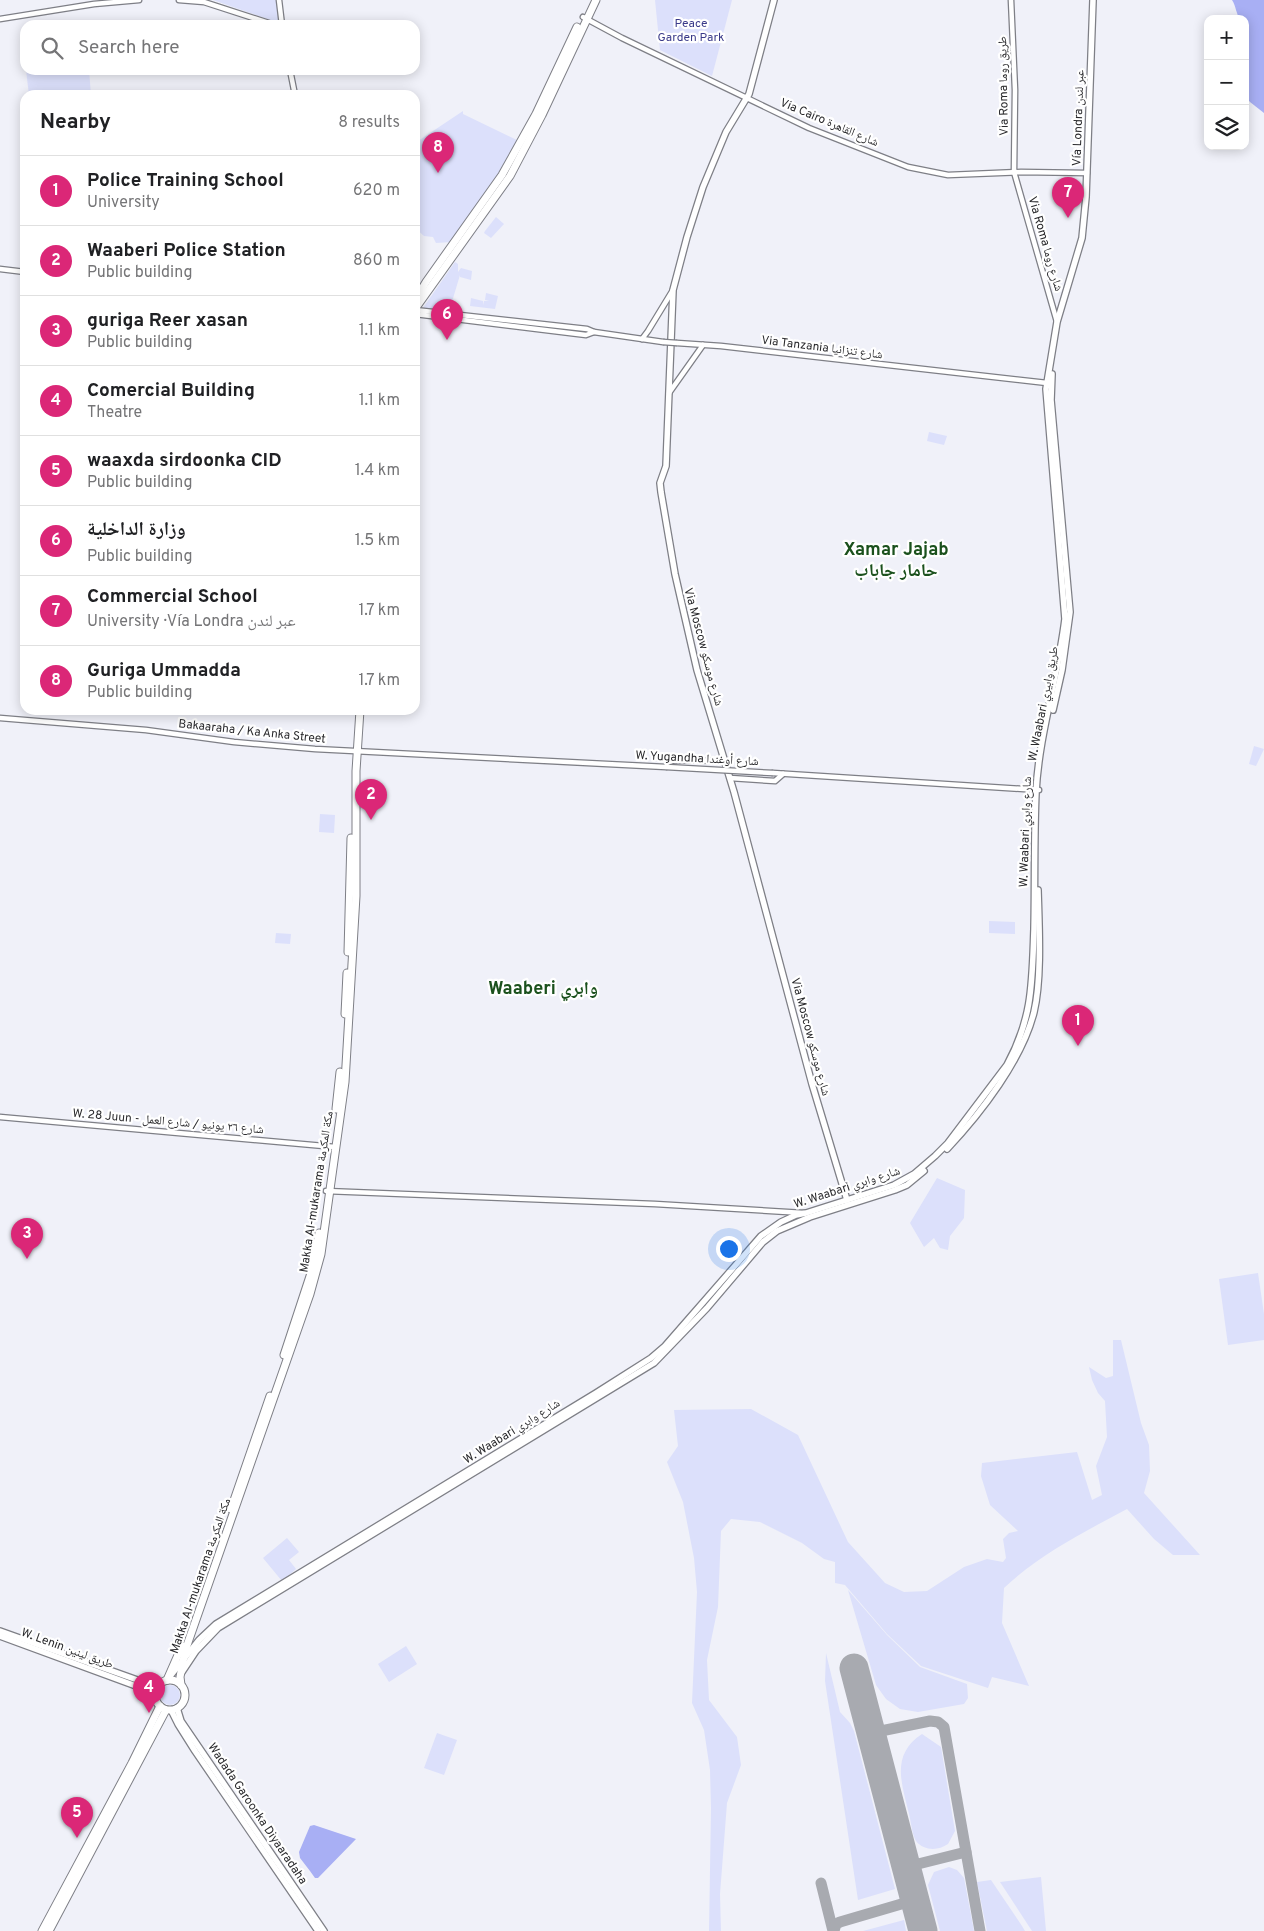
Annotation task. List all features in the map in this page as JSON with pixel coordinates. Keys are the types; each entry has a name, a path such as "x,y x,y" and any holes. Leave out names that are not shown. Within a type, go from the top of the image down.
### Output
{"highway":[{"path":"420,292 501,190 591,0"},
{"path":"584,18 596,0"},
{"path":"420,302 450,255"},
{"name":"Makka Al-mukarama مكة المكرمة","path":"180,1681 183,1660 310,1294 321,1254 340,1080 351,946 356,715"},
{"name":"Makka Al-mukarama مكة المكرمة","path":"355,750 359,715"},
{"name":"Makka Al-mukarama مكة المكرمة","path":"168,1679 180,1653 212,1564 303,1300 315,1256 328,1191"},
{"path":"42,1931 132,1763 168,1708 184,1699 184,1692 180,1681 168,1679 156,1690 156,1702 168,1708"},
{"path":"49,1931 168,1708"}],"main road":[{"name":"Via Moscow شارع موسكو","path":"774,0 747,97 720,145 703,187 673,290 666,466 660,483 674,574 689,638 730,778 812,1084 847,1200"},
{"name":"Vía Londra عبر لندن","path":"1057,322 1082,238 1086,197 1093,0"},
{"name":"W. Waabari شارع وابري","path":"180,1681 196,1651 218,1628 654,1363 707,1308 764,1242 777,1231 808,1215 902,1182 935,1156 960,1128 1007,1065 1017,1046 1028,1012 1032,987 1041,746 1065,619 1048,428 1047,383 1057,322"},
{"name":"W. Waabari طريق وابيري","path":"808,1215 895,1190 915,1178 938,1159 1013,1064 1028,1032 1035,1006 1038,953 1038,791 1044,750 1062,670 1070,616 1051,400 1057,322"},
{"name":"W. Waabari شارع وابري","path":"168,1679 216,1624 651,1358 665,1346 761,1236 781,1222 796,1215 808,1215"},
{"path":"0,1631 156,1690"},
{"name":"W. Lenin طريق لينين","path":"0,1636 156,1690"},
{"name":"Wadada Garoonka Diyaaradaha","path":"168,1708 186,1738 324,1931"},
{"name":"Wadada Garoonka Diyaaradaha","path":"294,1891 318,1931"}],"street":[{"path":"0,19 94,4 139,0"},
{"path":"179,0 204,2 260,20"},
{"path":"204,2 210,0"},
{"path":"279,0 281,20"},
{"name":"Via Roma طريق روما","path":"1011,0 1015,90 1014,172"},
{"name":"Via Cairo شارع القاهرة","path":"584,18 835,139 908,167 948,175 1014,172 1087,173"},
{"path":"291,75 294,90"},
{"name":"Via Roma شارع روما","path":"1014,172 1057,322"},
{"path":"0,269 20,271"},
{"path":"642,339 673,290"},
{"name":"Via Tanzania شارع تنزانيا","path":"420,311 586,335 594,332 663,342 1047,383"},
{"name":"Via Tanzania شارع تنزانيا","path":"420,315 532,326"},
{"path":"669,392 702,345"},
{"name":"Bakaaraha / Ka Anka Street","path":"0,718 146,730 234,742 315,749 355,750"},
{"name":"W. Yugandha شارع أوغندا","path":"355,750 773,773 1038,791"},
{"path":"666,767 674,760 724,761"},
{"path":"730,778 775,780 783,774"},
{"name":"W. 28 Juun - شارع ٢٦ يونيو / شارع العمل","path":"0,1117 333,1146"},
{"path":"328,1191 714,1206 808,1215"}],"green space":[{"path":"213,0 276,0 279,20 270,20"},
{"name":"Peace Garden Park","path":"655,0 732,0 712,76 660,50"},
{"path":"27,75 89,75 91,90 28,90"},
{"path":"463,111 463,114 517,140 491,186 452,242 436,243 433,237 424,236 420,232 420,140"},
{"path":"496,217 504,224 491,238 484,233"},
{"path":"455,262 458,264 458,272 461,268 472,271 471,280 460,277 460,275 451,305 439,306 438,310 423,308"},
{"path":"486,293 498,296 495,309 470,306 471,298 483,301 483,305 484,301 489,301 485,300"},
{"path":"929,432 947,436 944,445 927,441"},
{"path":"1254,746 1264,749 1256,766 1249,764"},
{"path":"320,814 335,815 334,833 319,832"},
{"path":"989,921 1015,922 1015,934 989,933"},
{"path":"276,933 291,934 290,944 275,943"},
{"path":"937,1178 965,1190 964,1218 950,1236 948,1250 940,1248 934,1238 924,1247 910,1223"},
{"path":"1258,1273 1264,1314 1264,1340 1228,1345 1219,1279"},
{"path":"1113,1340 1121,1340 1141,1423 1149,1445 1150,1471 1144,1493 1200,1555 1173,1555 1154,1539 1127,1509 1063,1544 1032,1565 1004,1588 1002,1623 1029,1686 992,1677 988,1688 921,1666 887,1634 845,1585 835,1583 835,1562 824,1559 802,1543 760,1522 731,1519 721,1531 718,1607 707,1660 709,1700 737,1737 741,1765 727,1803 720,1894 721,1931 709,1931 710,1770 704,1730 692,1703 697,1592 694,1558 683,1502 667,1462 678,1446 674,1410 751,1409 798,1435 848,1542 885,1583 904,1592 927,1591 964,1567 987,1559 1003,1562 1006,1558 1003,1539 1009,1533 1018,1531 990,1505 981,1476 982,1463 1077,1452 1092,1500 1102,1495 1096,1466 1107,1437 1105,1401 1098,1393 1089,1367 1106,1378 1113,1376"},
{"path":"287,1538 299,1552 289,1560 296,1569 282,1581 263,1558"},
{"path":"848,1590 887,1635 920,1667 967,1684 968,1698 964,1704 918,1712 900,1709 886,1699 876,1685"},
{"path":"406,1646 417,1664 389,1682 378,1664"},
{"path":"826,1653 840,1712 850,1723 854,1731 895,1889 858,1900 825,1681"},
{"path":"166,1685 174,1685 180,1691 180,1699 174,1705 166,1705 160,1699 160,1691"},
{"path":"437,1733 457,1740 444,1775 424,1768"},
{"path":"922,1734 941,1747 955,1831 948,1844 936,1849 923,1847 916,1841 902,1781 902,1761 905,1751"},
{"path":"949,1867 957,1870 964,1878 974,1931 940,1931 928,1885 934,1872"},
{"path":"1041,1877 1046,1931 1032,1931 1000,1882"},
{"path":"991,1880 1025,1931 987,1931 977,1882"},
{"path":"904,1920 906,1931 863,1931"}],"water":[{"path":"1232,0 1264,0 1264,113 1249,101 1249,15 1238,15"},
{"path":"314,1825 356,1839 318,1878 315,1878 300,1858 299,1852 310,1826"}],"taxiway":[{"path":"871,1733 930,1721 938,1722 944,1727 980,1931"},
{"path":"906,1867 966,1852"},
{"path":"821,1883 833,1931"},
{"path":"834,1931 836,1924 840,1922 915,1900"}],"runway":[{"path":"854,1668 923,1931"}],"place":[{"name":"Guriga Ummadda","path":"438,173"},
{"name":"Commercial School","path":"1068,218"},
{"name":"وزارة الداخلية","path":"447,340"},
{"name":"Waaberi Police Station","path":"371,820"},
{"name":"Police Training School","path":"1078,1046"},
{"name":"guriga Reer xasan","path":"27,1259"},
{"name":"Comercial Building","path":"149,1713"},
{"name":"waaxda sirdoonka CID","path":"77,1838"}],"district":[{"name":"Xamar Jajab حامار جاباب","path":"896,560"},
{"name":"Waaberi وابري","path":"543,989"}]}
